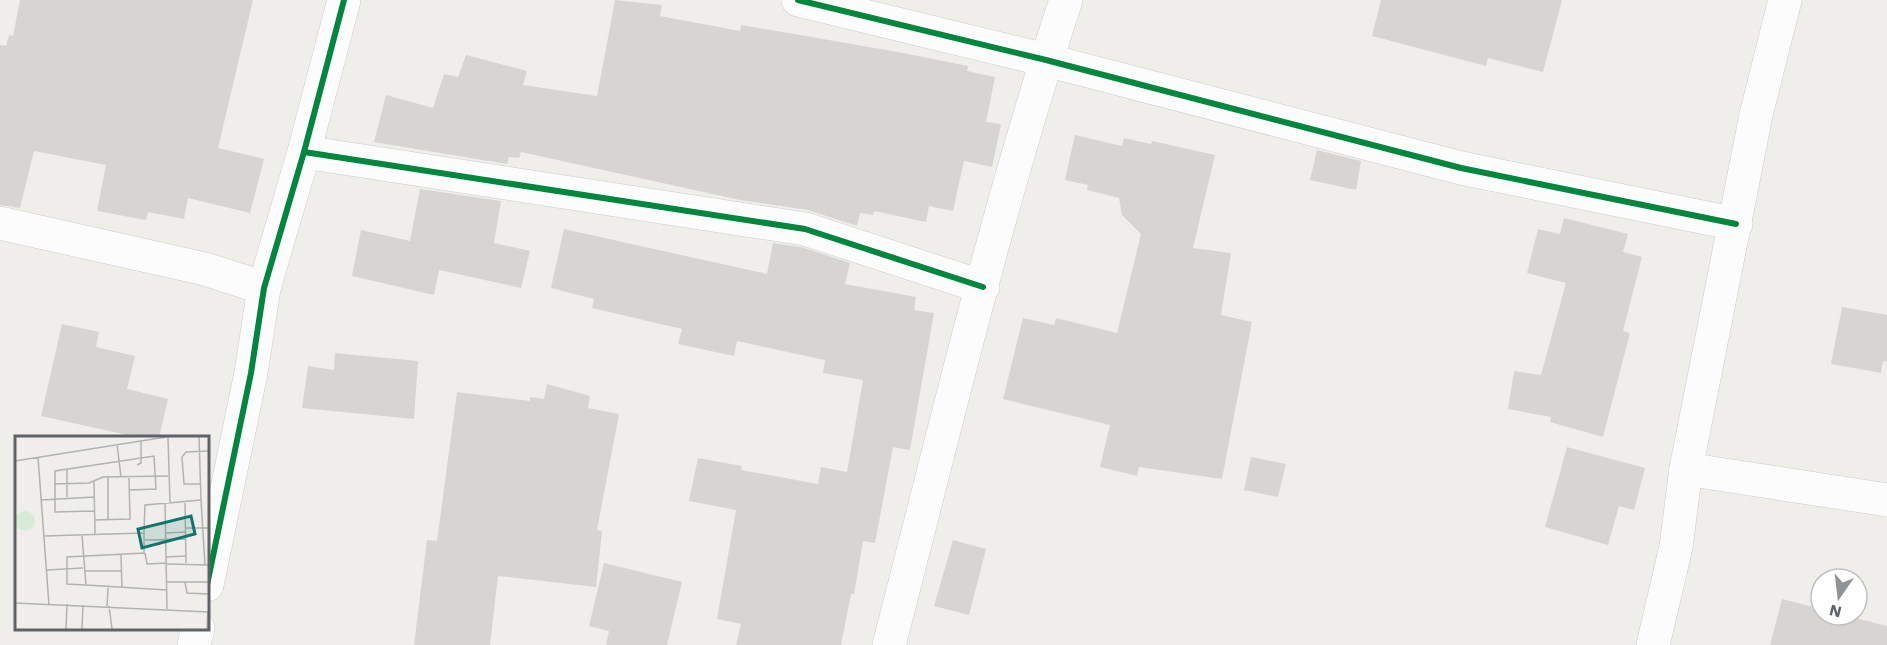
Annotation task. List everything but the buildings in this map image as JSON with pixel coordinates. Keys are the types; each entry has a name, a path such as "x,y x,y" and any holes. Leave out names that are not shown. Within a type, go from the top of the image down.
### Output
{"street":[{"path":"208,580 251,373 264,288 304,152 344,0"},
{"path":"798,0 1046,60 1461,168 1736,224"},
{"path":"889,645 983,287 1046,60 1066,0"},
{"path":"1653,645 1676,547 1686,469 1756,115 1785,0"},
{"path":"304,152 805,229 983,287"},
{"path":"0,223 205,268 264,288"},
{"path":"1686,469 1887,500"},
{"path":"194,645 198,630"}],"cycle path":[{"path":"208,580 251,373 264,288 304,152 344,0"},
{"path":"798,0 1046,60 1461,168 1736,224"},
{"path":"304,152 805,229 983,287"}]}
